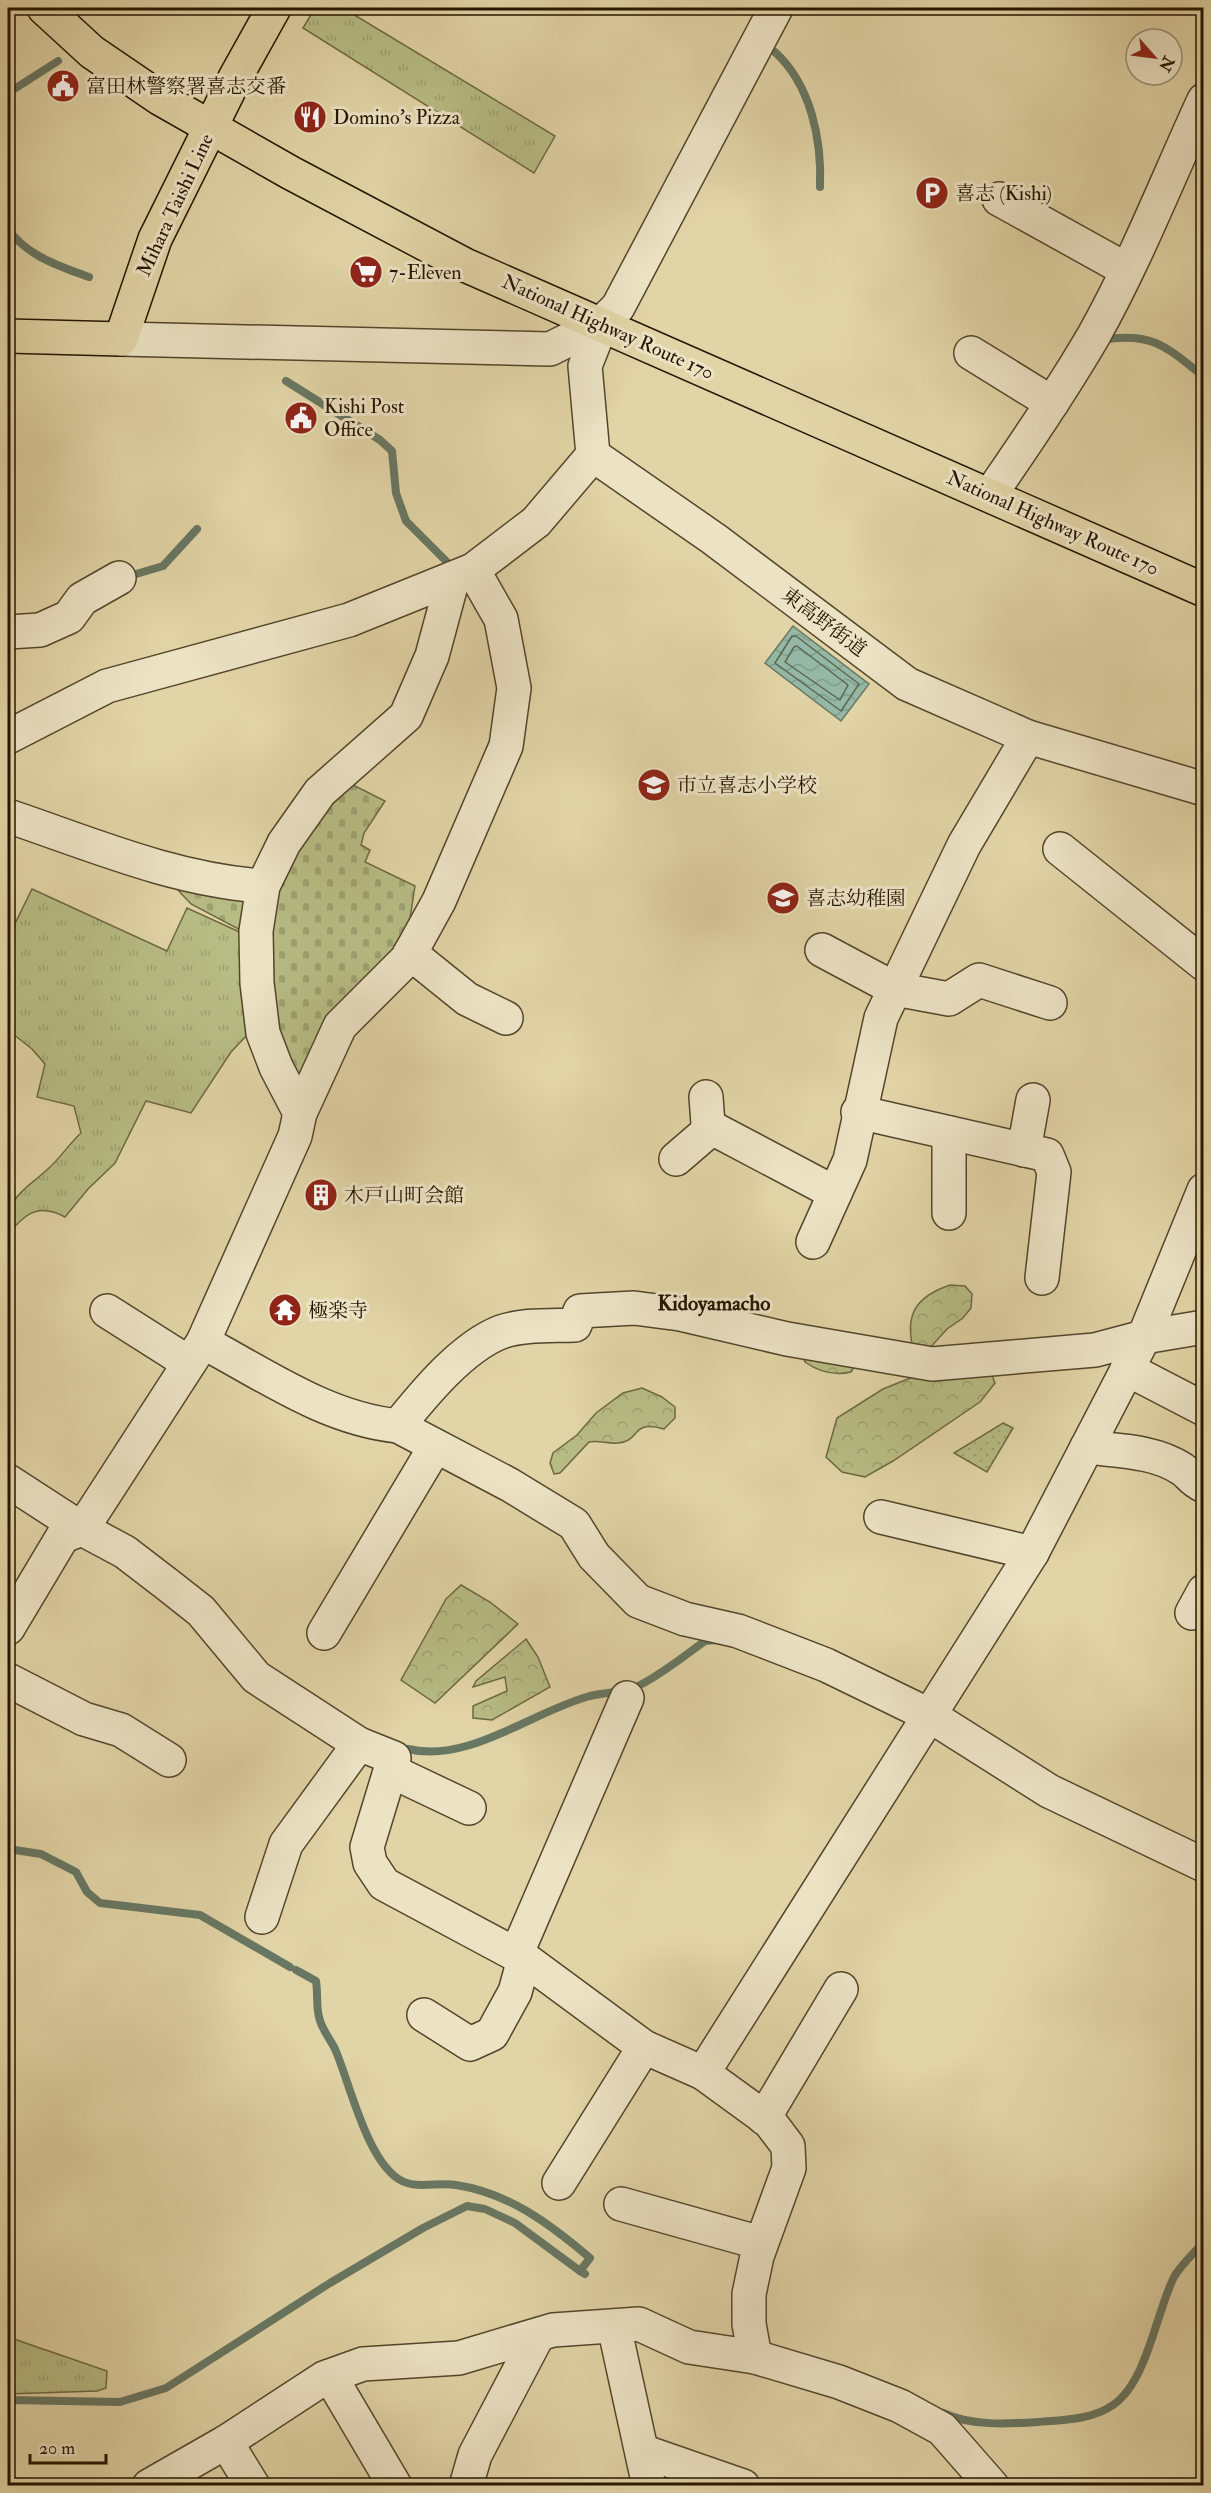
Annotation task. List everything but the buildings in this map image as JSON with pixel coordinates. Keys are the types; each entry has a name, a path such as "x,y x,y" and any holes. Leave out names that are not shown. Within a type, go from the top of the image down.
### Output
{"main road":[{"name":"National Highway Route 170","path":"44,8 92,52 161,99 291,173 465,264 1203,590"},
{"name":"Mihara Taishi Line","path":"121,339 155,239 210,127 274,8"},
{"path":"8,336 121,339"}],"street":[{"path":"121,339 550,349 602,323 618,307 777,8"},
{"path":"990,495 1052,403 1094,334 1127,270 1203,100"},
{"path":"999,199 1127,270"},
{"path":"8,737 107,686 349,620 463,574 536,522 594,454 585,366 602,323"},
{"path":"971,353 1052,403"},
{"name":"東高野街道","path":"594,454 714,539 906,684 1028,737 1203,789"},
{"path":"300,1113 276,1067 263,1033 257,983 256,931 263,886 284,843 320,792 406,716 463,574"},
{"path":"8,1628 63,1536 82,1529 196,1353 295,1136 300,1113 340,1026 410,953 439,901 506,746 514,688 501,619 463,574"},
{"path":"8,632 40,630 69,617 82,598 119,578"},
{"path":"813,1242 850,1160 858,1112 881,1018 964,845 1028,737"},
{"path":"8,816 147,864 220,883 263,886"},
{"path":"1060,849 1203,964"},
{"path":"822,950 895,989 949,999 979,980 1050,1003"},
{"path":"410,953 467,999 506,1018"},
{"path":"1024,1150 1033,1100"},
{"path":"858,1112 1047,1155 1054,1172 1042,1278"},
{"path":"676,1159 709,1113 835,1193"},
{"path":"949,1132 949,1213"},
{"path":"703,2073 1032,1553 1144,1337 1194,1234 1203,1190"},
{"path":"398,1426 432,1382 500,1332 526,1327 575,1325 580,1311 634,1308 680,1314 787,1339 932,1364 1095,1350 1144,1337 1203,1328"},
{"path":"107,1311 196,1353 320,1405 371,1424 398,1426 510,1485 574,1524 594,1556 639,1601 685,1619 738,1630 826,1665 929,1715 1049,1791 1203,1865"},
{"path":"1127,1370 1203,1409"},
{"path":"324,1633 435,1447"},
{"path":"1087,1447 1151,1455 1184,1470 1190,1479 1203,1486"},
{"path":"8,1481 82,1529 125,1552 201,1611 256,1677 359,1744 394,1758 367,1847 370,1863 384,1884 520,1957 644,2047 703,2073 764,2118 788,2146 789,2168 761,2243 749,2294 749,2324 754,2357"},
{"path":"881,1517 1032,1553"},
{"path":"8,1680 84,1719 121,1730 170,1760"},
{"path":"424,2015 471,2044 492,2034 515,1992 520,1957 627,1698"},
{"path":"262,1917 274,1839 359,1744"},
{"path":"391,1771 469,1808"},
{"path":"764,2118 828,2038 841,1989"},
{"path":"559,2183 644,2047"},
{"path":"621,2204 761,2243"},
{"path":"148,2486 226,2442 330,2376 363,2364 459,2358 554,2330 639,2324 689,2347 754,2357 839,2382 900,2406 942,2429 962,2473 992,2486"},
{"path":"614,2326 649,2486"},
{"path":"466,2486 475,2456 538,2335"},
{"path":"330,2376 395,2486"},
{"path":"226,2442 253,2486"},
{"path":"642,2451 743,2486"}],"green space":[{"path":"315,8 343,8 555,136 534,173 303,28"},
{"path":"343,780 385,801 364,833 361,845 370,850 365,862 415,886 409,925 402,941 356,990 294,1088 261,959 289,846"},
{"path":"160,871 253,890 242,931 191,904"},
{"path":"32,889 167,951 187,908 244,934 249,1033 231,1052 191,1113 146,1101 115,1163 88,1189 65,1217 47,1211 33,1212 8,1234 10,1210 19,1194 54,1163 81,1133 74,1106 37,1097 45,1064 32,1049 8,1030 8,938"},
{"path":"950,1285 965,1286 972,1294 971,1308 929,1349 912,1344 910,1332 913,1313 923,1299"},
{"path":"803,1356 860,1357 851,1372 839,1374 816,1368 805,1362"},
{"path":"989,1367 995,1383 980,1402 893,1461 865,1477 842,1472 826,1457 837,1418 883,1389 918,1375"},
{"path":"642,1388 662,1397 675,1407 675,1418 664,1429 646,1427 625,1442 589,1442 560,1473 554,1474 550,1463 553,1453 577,1435 596,1413 623,1393"},
{"path":"1003,1423 1013,1428 987,1472 954,1453"},
{"path":"461,1585 490,1602 518,1624 435,1703 401,1680 446,1599"},
{"path":"526,1639 538,1657 550,1687 492,1720 473,1718 473,1706 507,1691 505,1677 473,1687 476,1681"},
{"path":"8,2337 107,2371 106,2388 97,2391 8,2394"}],"water":[{"path":"793,626 869,684 841,721 765,663"}],"waterway":[{"path":"775,52 798,80 812,114 819,151 820,187"},
{"path":"8,93 58,61"},
{"path":"8,229 24,246 44,259 89,277"},
{"path":"1102,340 1133,338 1158,344 1204,377"},
{"path":"286,381 380,440 392,451 396,493 406,521 453,568"},
{"path":"126,577 163,566 197,529"},
{"path":"408,1749 431,1752 477,1743 568,1703 590,1696 634,1688 656,1676 705,1641 716,1640"},
{"path":"8,1849 41,1854 76,1872 87,1892 100,1903 200,1915 290,1967"},
{"path":"296,1970 316,1981 318,2012 322,2025 335,2049 369,2140 390,2172 408,2183 456,2185 494,2195 511,2203 560,2233 590,2258 580,2271 585,2274"},
{"path":"8,2400 120,2402 166,2388 330,2283 423,2228 467,2206 485,2209 515,2223 580,2271"},
{"path":"943,2413 977,2422 1026,2423 1077,2418 1096,2414 1113,2405 1125,2394 1142,2364 1174,2277 1204,2242"}],"place":[{"name":"富田林警察署喜志交番","path":"63,86"},
{"name":"Domino's Pizza","path":"310,117"},
{"name":"喜志 (Kishi)","path":"932,193"},
{"name":"7-Eleven","path":"366,272"},
{"name":"Kishi Post Office","path":"301,418"},
{"name":"市立喜志小学校","path":"654,785"},
{"name":"喜志幼稚園","path":"783,898"},
{"name":"木戸山町会館","path":"321,1195"},
{"name":"極楽寺","path":"285,1310"}],"district":[{"name":"Kidoyamacho","path":"714,1303"}]}
